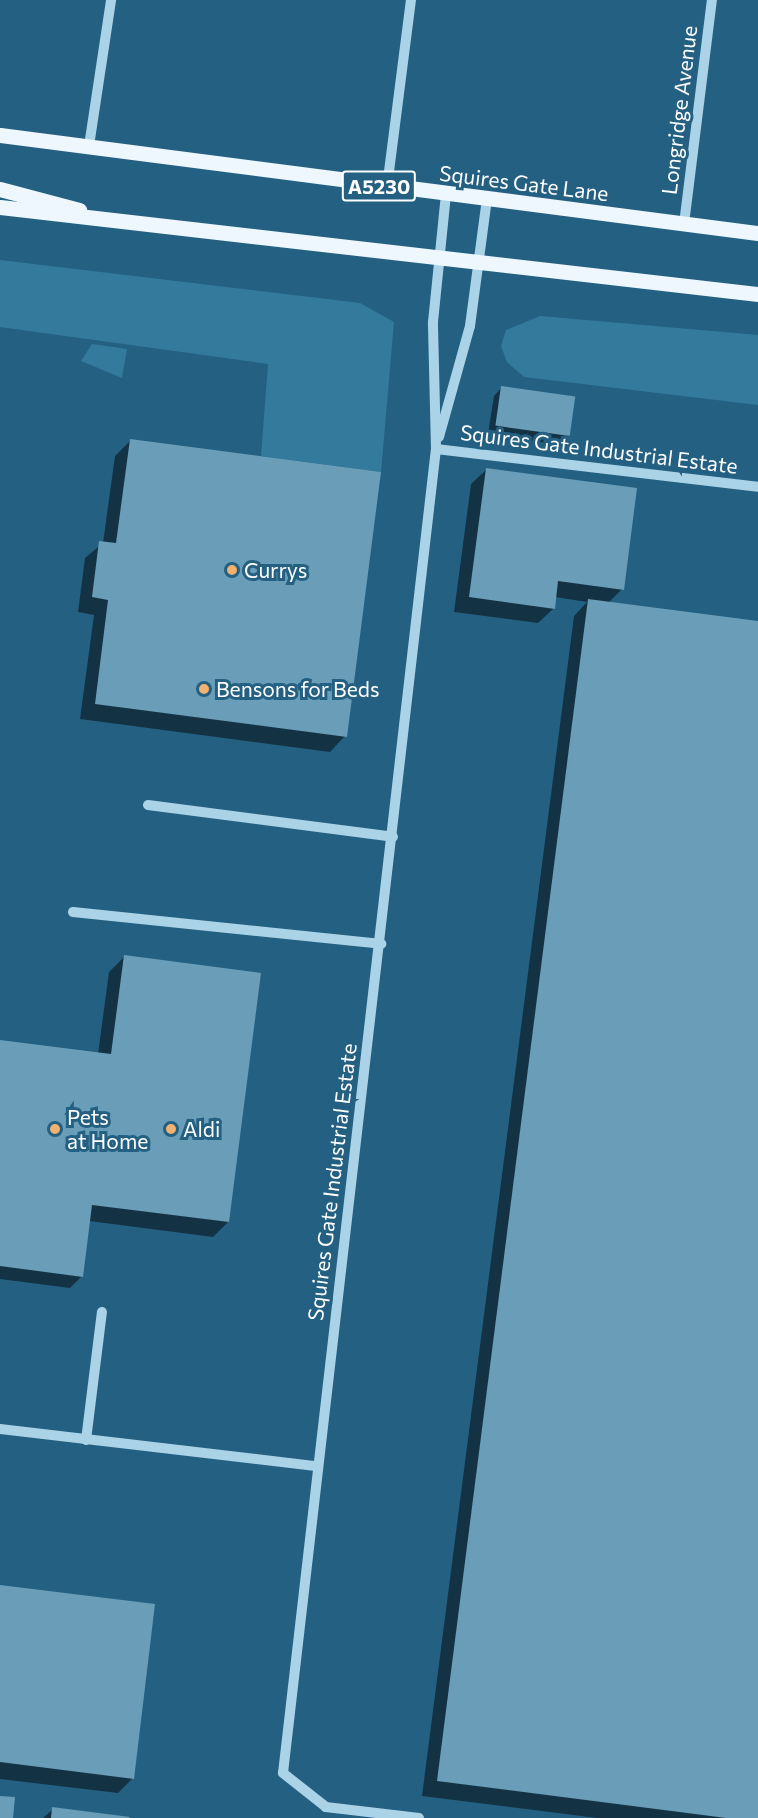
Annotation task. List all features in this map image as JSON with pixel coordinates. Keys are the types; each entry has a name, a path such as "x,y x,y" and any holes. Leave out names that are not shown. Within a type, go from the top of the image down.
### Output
{"main road":[{"name":"Squires Gate Lane","path":"0,135 446,195 758,233"},
{"path":"0,189 128,223"},
{"path":"0,207 758,294"}],"street":[{"path":"90,146 111,0"},
{"path":"387,187 411,0"},
{"name":"Longridge Avenue","path":"684,224 712,0"},
{"name":"Squires Gate Industrial Estate","path":"418,1818 326,1807 283,1773 316,1466 381,944 436,449 433,322 446,195"},
{"path":"436,449 470,326 487,200"},
{"name":"Squires Gate Industrial Estate","path":"436,449 758,487"},
{"path":"148,805 393,837"},
{"path":"73,912 381,944"},
{"path":"86,1440 102,1312"},
{"path":"0,1429 316,1466"}],"shaded area":[{"path":"0,260 360,303 394,322 381,472 261,456 268,364 0,327"},
{"path":"540,316 758,335 758,405 524,377 507,362 501,346 506,330"},
{"path":"92,344 127,349 122,378 81,361"}],"building":[{"path":"501,386 575,396 570,436 495,426"},
{"name":"Currys","path":"130,439 381,472 347,737 95,704 108,600 92,597 99,541 116,543"},
{"path":"486,468 637,488 624,590 558,581 555,609 469,597"},
{"path":"588,599 758,621 758,1818 726,1818 437,1781"},
{"name":"Aldi","path":"124,955 261,973 229,1222 92,1205 83,1277 0,1266 0,1040 111,1054"},
{"path":"0,1585 155,1604 134,1779 0,1762"},
{"path":"0,1796 15,1797 13,1818 0,1818"},
{"path":"52,1807 130,1817 51,1818"}],"place":[{"name":"Currys","path":"232,570"},
{"name":"Bensons for Beds","path":"204,689"},
{"name":"Pets at Home","path":"55,1129"},
{"name":"Aldi","path":"171,1129"}]}
